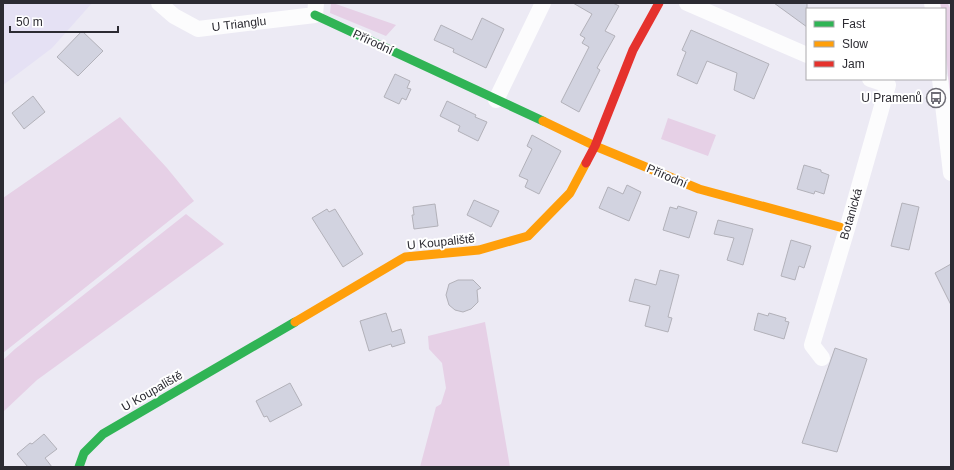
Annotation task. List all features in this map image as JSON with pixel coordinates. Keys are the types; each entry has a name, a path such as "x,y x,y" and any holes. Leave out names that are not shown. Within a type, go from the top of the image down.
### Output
{"street":[{"name":"U Trianglu","path":"159,3 174,16 198,29 316,9"},
{"path":"496,100 543,3"},
{"name":"U Koupaliště","path":"79,467 79,464 88,448 103,434 405,257 480,250 528,236 570,193 595,146 633,50 659,3"},
{"path":"687,3 806,55"},
{"name":"Přírodní","path":"316,9 496,100 595,146 699,189 847,229"},
{"name":"Botanická","path":"822,358 812,345 888,85 873,80"},
{"path":"940,80 951,172"}],"shaded area":[{"path":"3,3 92,3 52,48 3,85"},
{"path":"331,3 396,25 386,36 330,13"},
{"path":"940,3 947,3 951,9 951,103 946,56 946,8 941,8"},
{"path":"120,117 167,168 194,201 3,353 3,198"},
{"path":"668,118 716,135 708,156 661,139"},
{"path":"186,214 224,244 37,380 3,412 3,360"},
{"path":"485,322 510,467 420,467 436,407 441,404 446,388 442,363 429,349 428,336"}],"building":[{"path":"573,3 613,3 619,6 605,31 615,36 597,68 600,70 579,112 561,102 589,47 582,43 585,38 580,35 592,14"},
{"path":"774,3 807,3 806,26"},
{"path":"482,18 504,29 486,68 453,52 454,49 434,40 441,25 472,40"},
{"path":"691,30 769,64 754,99 734,90 737,73 707,61 697,84 677,75 686,52 682,50"},
{"path":"82,31 103,51 78,76 57,57"},
{"path":"395,74 410,81 407,88 411,89 406,100 402,98 399,104 384,97"},
{"path":"33,96 45,112 24,129 12,113"},
{"path":"447,101 487,122 478,141 458,131 460,126 440,116"},
{"path":"532,135 561,151 539,194 525,187 528,180 519,176 532,149 527,146"},
{"path":"804,165 821,170 821,172 829,175 824,194 815,191 814,194 797,189"},
{"path":"627,185 641,192 629,221 599,208 608,187 623,194"},
{"path":"474,200 499,211 491,227 467,215"},
{"path":"902,203 919,207 909,250 891,246"},
{"path":"435,204 438,226 414,229 412,215 414,215 413,207"},
{"path":"678,206 697,212 689,238 663,230 670,207 677,209"},
{"path":"327,209 329,212 335,209 363,254 343,267 312,218"},
{"path":"718,220 753,229 743,265 727,260 734,238 714,234"},
{"path":"791,240 811,246 804,268 799,266 795,280 781,276"},
{"path":"951,264 951,305 935,273"},
{"path":"660,270 679,275 668,317 672,318 668,332 645,326 650,306 629,301 635,279 656,285"},
{"path":"458,280 473,280 481,288 477,290 478,302 471,309 463,312 455,310 449,305 446,295 449,284"},
{"path":"386,313 392,332 401,329 405,343 392,347 391,344 369,351 360,321"},
{"path":"758,313 768,316 769,313 786,318 785,321 789,322 784,339 754,330"},
{"path":"835,348 867,359 837,452 802,443"},
{"path":"290,383 302,405 270,422 267,416 264,417 256,401"},
{"path":"44,434 57,449 45,458 52,467 28,467 17,454"}],"traffic: fast":[{"path":"315,15 543,121"},
{"path":"79,467 84,453 103,434 295,322"}],"traffic: slow":[{"path":"543,121 595,146 699,189 847,229"},
{"path":"295,322 405,257 479,250 528,236 570,193 586,163"}],"traffic: jam":[{"path":"586,163 595,146 633,50 659,3"}],"place":[{"name":"U Pramenů","path":"936,98"}]}
